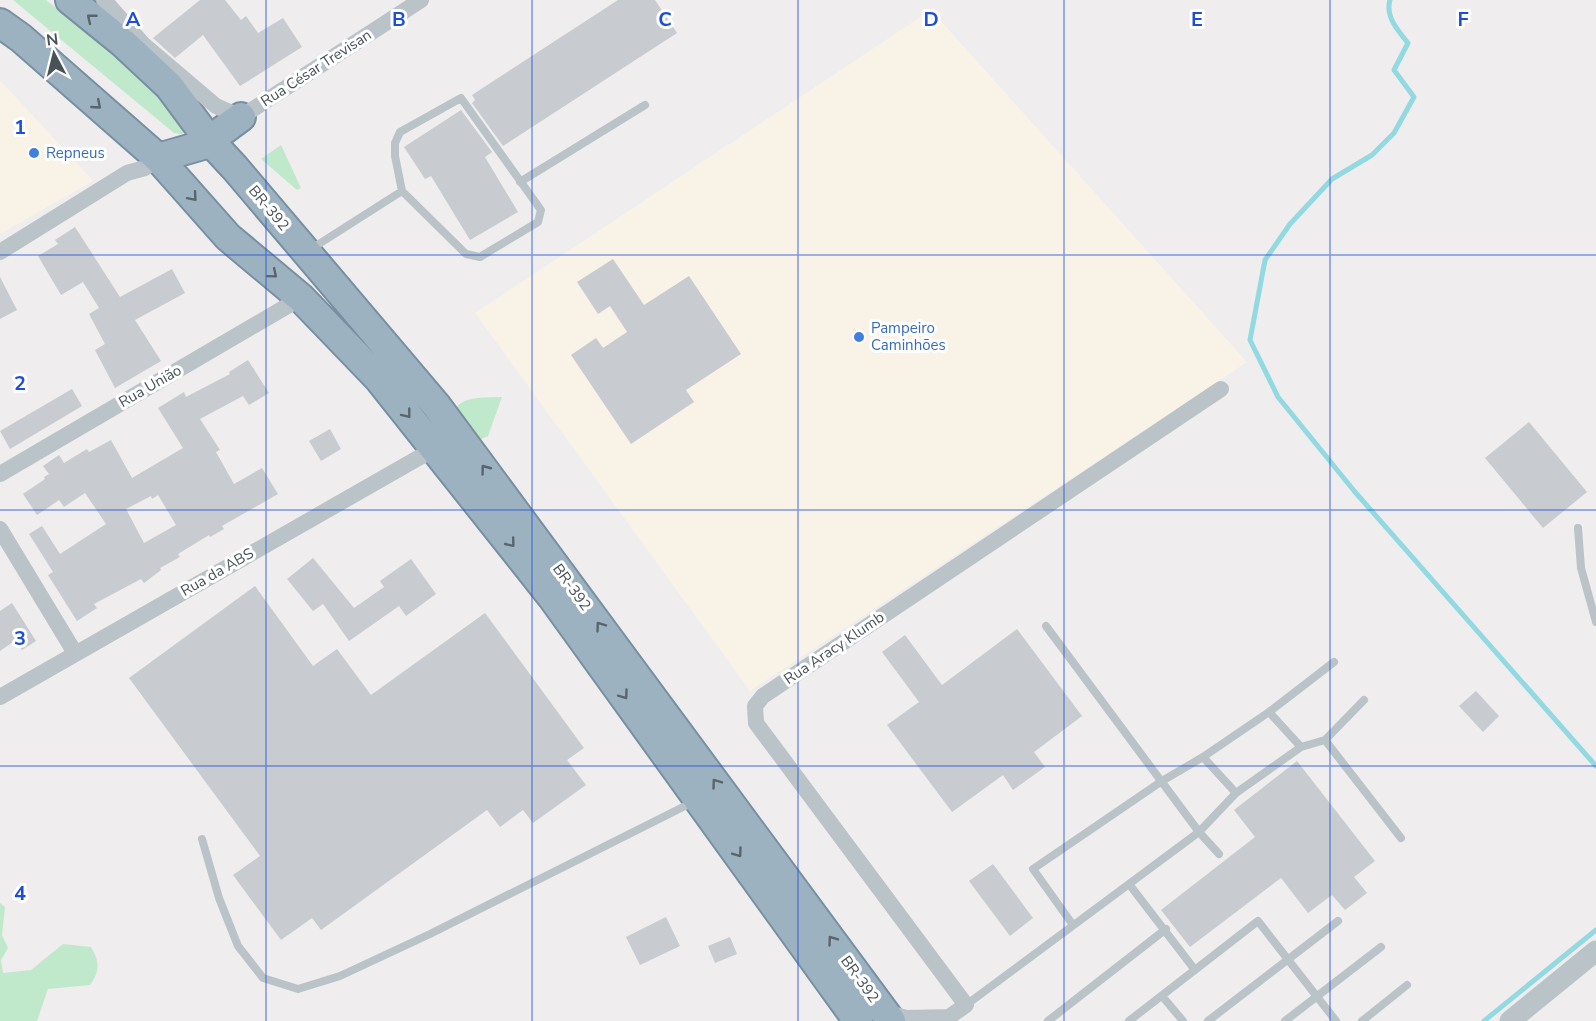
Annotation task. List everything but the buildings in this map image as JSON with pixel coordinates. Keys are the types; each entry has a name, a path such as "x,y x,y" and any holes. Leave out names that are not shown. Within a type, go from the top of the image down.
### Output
{"highway":[{"name":"BR-392","path":"70,0 123,43 169,86 193,116 194,139 228,237 301,298 379,379 552,597 699,798 878,1018"},
{"name":"BR-392","path":"7,33 194,139 235,168 436,405 464,442 878,1018"},
{"path":"193,116 219,119 194,139"}],"street":[{"path":"0,252 127,173 194,139 216,106 143,44 104,0"},
{"name":"Rua César Trevisan","path":"194,139 421,0"},
{"name":"Rua União","path":"0,474 301,298"},
{"name":"Rua Aracy Klumb","path":"966,1005 756,723 755,706 763,696 1221,389"},
{"name":"Rua da ABS","path":"0,697 434,449"},
{"path":"0,529 75,653"},
{"path":"1510,1021 1596,951"},
{"path":"878,1018 948,1019 966,1005"}],"lane":[{"path":"461,98 541,210 538,222 480,257 466,254 402,191 395,156 395,143 400,132 461,98"},
{"path":"520,182 645,105"},
{"path":"306,253 402,191"},
{"path":"1578,528 1581,568 1596,622"},
{"path":"1046,626 1199,832 1219,854"},
{"path":"1073,925 1033,868 1269,712 1334,662"},
{"path":"966,1005 1199,832 1236,794 1301,747 1325,740 1364,700"},
{"path":"1269,712 1301,747"},
{"path":"1325,740 1401,838"},
{"path":"1203,757 1236,794"},
{"path":"202,838 219,898 238,946 263,978 298,989 340,976 430,934 699,798"},
{"path":"1129,884 1166,929 1195,970"},
{"path":"1129,1021 1258,921 1336,1021"},
{"path":"1208,1021 1338,921"},
{"path":"1048,1021 1166,929"},
{"path":"1286,1021 1381,947"},
{"path":"1362,1021 1407,985"},
{"path":"1162,996 1183,1021"}],"shaded area":[{"name":"Pampeiro Caminhões","path":"931,10 1247,362 750,691 475,313"},
{"name":"Repneus","path":"0,80 93,181 0,234"}],"green space":[{"path":"13,0 46,0 149,82 186,128 182,134 174,133"},
{"path":"281,145 301,188 297,190 261,159"},
{"path":"502,397 488,436 479,440 452,413 456,407 467,400"},
{"path":"0,903 5,907 2,935 8,948 1,960 3,973 31,970 63,944 91,947 96,957 97,971 90,985 48,989 37,1021 0,1021"}],"waterway":[{"path":"1390,0 1391,17 1408,43 1394,70 1414,97 1394,133 1372,155 1332,179 1290,224 1265,260 1250,340 1278,397 1355,492 1596,766"},
{"path":"1484,1021 1596,930"}],"place":[{"name":"Repneus","path":"34,153"},
{"name":"Pampeiro Caminhões","path":"859,337"}]}
